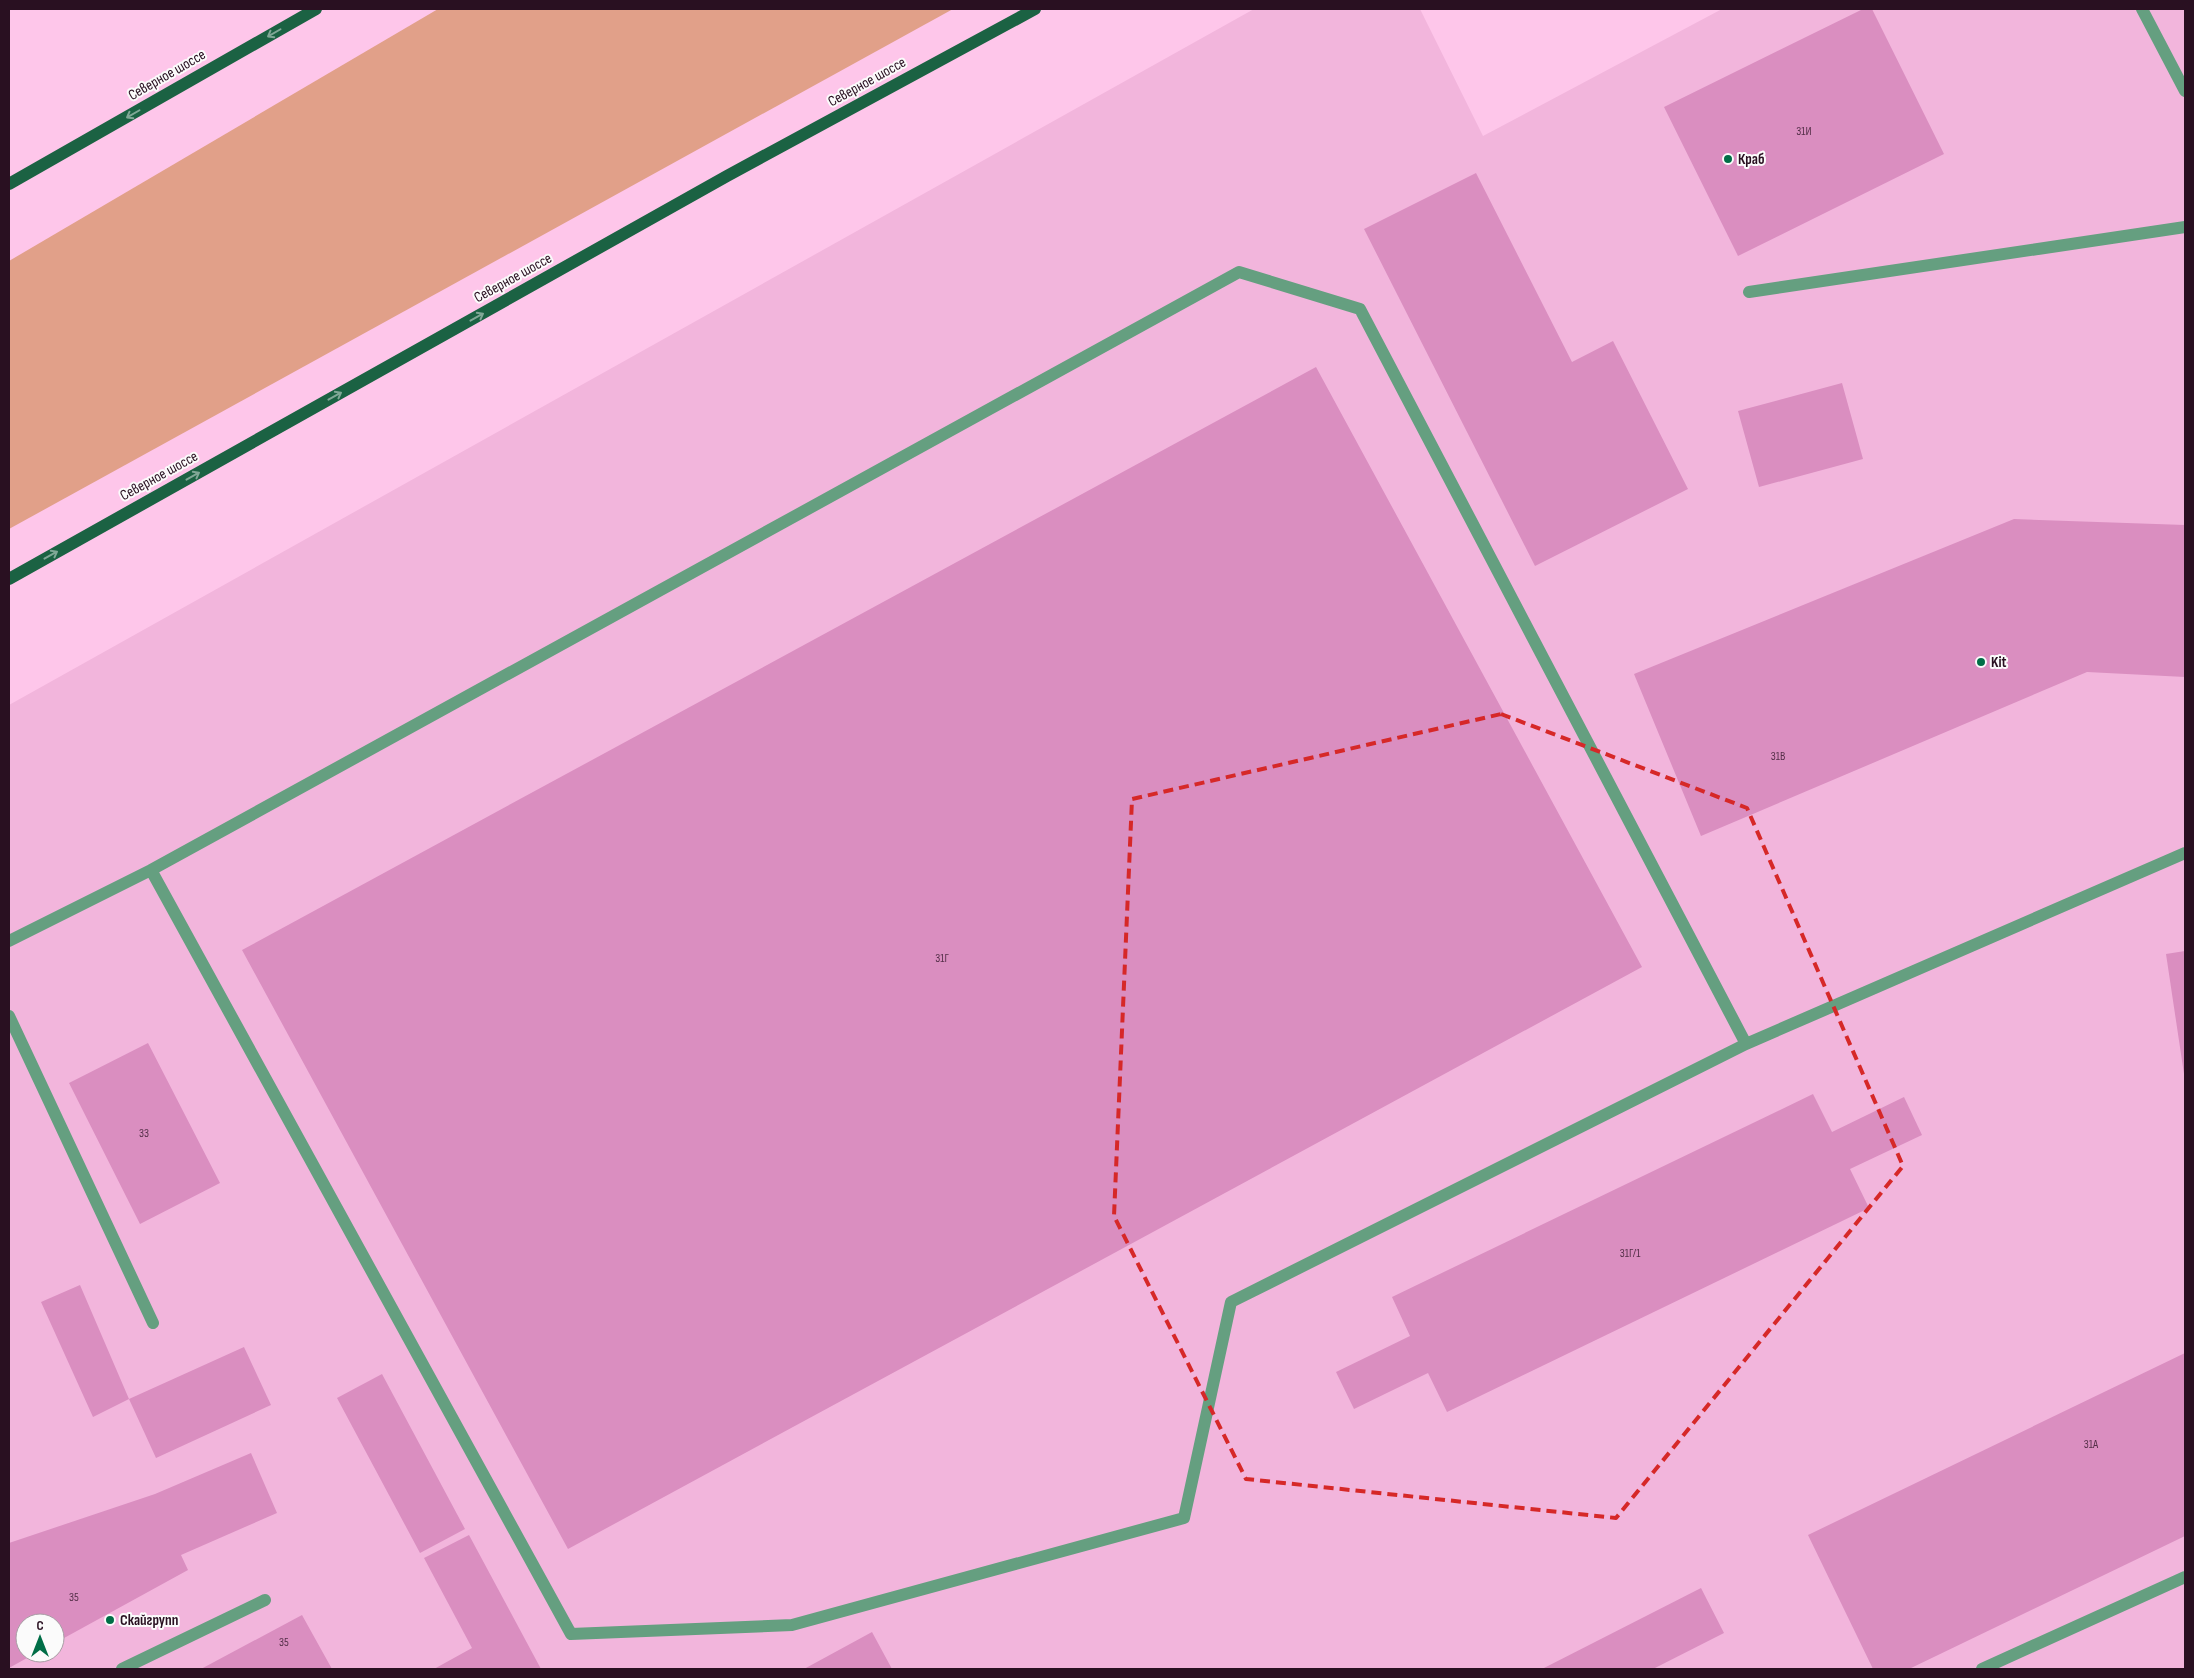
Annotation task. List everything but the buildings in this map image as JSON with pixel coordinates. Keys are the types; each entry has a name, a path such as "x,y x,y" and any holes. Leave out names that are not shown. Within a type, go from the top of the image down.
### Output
{"main road":[{"name":"Северное шоссе","path":"9,184 316,9"},
{"name":"Северное шоссе","path":"9,579 727,176 1035,9"}],"lane":[{"path":"2142,9 2185,91"},
{"path":"1749,292 2185,227"},
{"path":"9,941 150,870 1239,272 1360,309 1746,1044"},
{"path":"150,870 571,1634 792,1625 1184,1518 1230,1302 1746,1044 2185,853"},
{"path":"9,1016 152,1323"},
{"path":"1982,1669 2004,1665 2185,1577"},
{"path":"122,1669 265,1600"}],"highlighted area":[{"path":"1501,714 1747,808 1903,1166 1616,1518 1246,1479 1114,1216 1132,799"}],"shaded area":[{"path":"438,9 953,9 9,529 9,261"},
{"path":"1254,9 1420,9 1483,136 1722,9 2185,9 2185,1669 9,1669 9,705"}],"place":[{"name":"Краб","path":"1728,159"},
{"name":"Kit","path":"1981,662"},
{"name":"Скайгрупп","path":"110,1620"}]}
